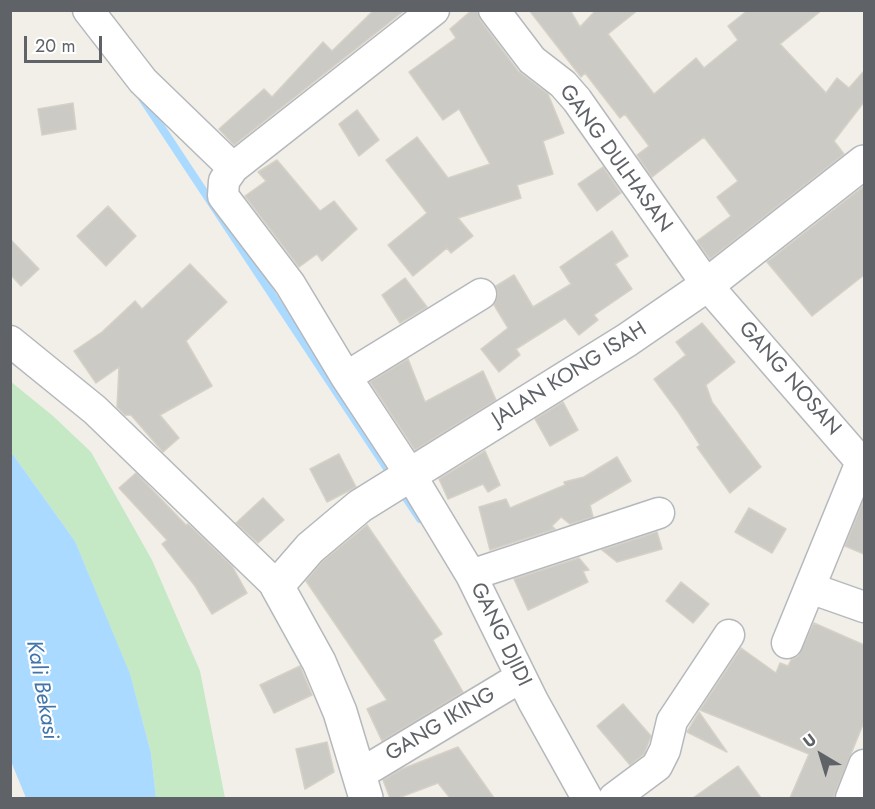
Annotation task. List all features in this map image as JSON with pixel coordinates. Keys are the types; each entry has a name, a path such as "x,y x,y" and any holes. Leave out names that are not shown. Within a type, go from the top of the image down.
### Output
{"street":[{"path":"88,10 142,81 233,168 434,10"},
{"name":"GANG DULHASAN","path":"494,10 532,60 562,84 577,100 707,285"},
{"name":"JALAN KONG ISAH","path":"277,586 310,548 360,506 627,340 707,285 864,162"},
{"name":"GANG DJIDI","path":"233,168 224,181 223,196 290,285 346,377 401,479 471,575 521,677 587,798"},
{"name":"GANG NOSAN","path":"707,285 860,460 860,479 810,588 788,644"},
{"path":"346,377 482,294"},
{"path":"10,341 95,410 277,586 319,662 340,712 363,786"},
{"path":"471,575 658,513"},
{"path":"810,588 864,607"},
{"path":"614,798 657,766 665,750 672,721 729,635"},
{"name":"GANG IKING","path":"363,786 521,677"},
{"path":"851,798 864,765"}],"green space":[{"path":"10,381 53,416 91,452 152,560 200,671 225,798 156,798 151,753 130,675 75,541 11,452"}],"water":[{"name":"Kali Bekasi","path":"11,452 75,541 130,674 151,753 156,798 26,798 10,759"}],"building":[{"path":"374,10 405,10 234,145 219,129 264,89 272,97 323,42 332,51"},
{"path":"472,10 477,10 480,20 518,71 548,94 564,133 543,141 553,174 517,185 521,198 458,218 473,236 451,253 447,248 413,276 388,245 427,213 386,160 417,137 448,178 490,164 459,109 443,120 409,72 456,38 450,29"},
{"path":"529,10 570,10 580,27 596,10 638,10 608,34 654,94 696,58 704,68 738,40 728,26 748,10 822,10 780,44 826,93 837,78 849,88 864,71 864,102 834,141 844,154 710,259 697,241 731,216 717,197 738,181 704,137 652,177 637,155 649,146 625,114 620,118 585,73 581,77"},
{"path":"73,103 76,129 42,135 38,109"},
{"path":"357,110 379,140 359,156 339,124"},
{"path":"277,160 320,211 334,201 357,229 322,261 317,254 299,267 245,196 266,181 258,172"},
{"path":"603,167 621,193 597,211 578,184"},
{"path":"864,186 864,275 812,316 767,262"},
{"path":"108,206 136,236 106,266 77,236"},
{"path":"612,231 628,256 615,264 632,289 594,315 598,320 579,335 565,318 516,349 520,355 499,372 481,349 508,328 494,305 498,294 496,286 514,275 533,307 571,284 560,267"},
{"path":"10,239 39,269 21,286 10,274"},
{"path":"190,264 227,302 186,341 212,386 160,415 179,438 163,452 131,415 125,415 117,407 119,367 96,383 74,351 102,332 135,301 142,309"},
{"path":"405,278 427,307 400,323 382,295"},
{"path":"702,323 735,362 706,385 712,402 761,467 730,493 697,447 700,445 679,413 654,379 686,355 676,342"},
{"path":"408,359 425,402 483,371 496,400 415,450 370,382"},
{"path":"563,402 578,430 550,446 535,419"},
{"path":"485,451 500,485 488,492 483,484 448,499 439,479"},
{"path":"339,454 356,487 327,502 310,469"},
{"path":"617,457 631,481 590,505 593,517 570,524 561,517 552,526 555,529 490,550 479,507 506,499 510,508 565,485 564,482 584,477"},
{"path":"136,473 186,525 188,524 232,566 247,593 212,614 195,586 162,544 167,540 119,488"},
{"path":"263,498 284,520 258,543 236,523"},
{"path":"864,499 864,554 845,546"},
{"path":"749,508 786,529 772,553 735,532"},
{"path":"367,525 442,634 433,640 463,692 382,741 367,709 387,700 306,581 323,561"},
{"path":"657,532 662,549 617,562 602,550"},
{"path":"579,558 589,570 583,571 588,582 528,610 514,579"},
{"path":"681,582 709,604 693,623 666,601"},
{"path":"814,623 864,645 864,722 833,798 790,798 809,754 700,710 741,648 776,673 780,663 788,666 791,660 798,656"},
{"path":"300,666 312,695 274,713 260,685"},
{"path":"623,704 651,736 644,754 630,765 597,726"},
{"path":"699,712 727,752 687,732"},
{"path":"327,742 334,772 305,789 296,749"},
{"path":"458,747 494,798 450,798 438,783 398,798 390,798 383,780 402,769"},
{"path":"738,766 761,798 693,798"}],"waterway":[{"path":"142,98 392,476"},
{"path":"400,489 420,519"}]}
